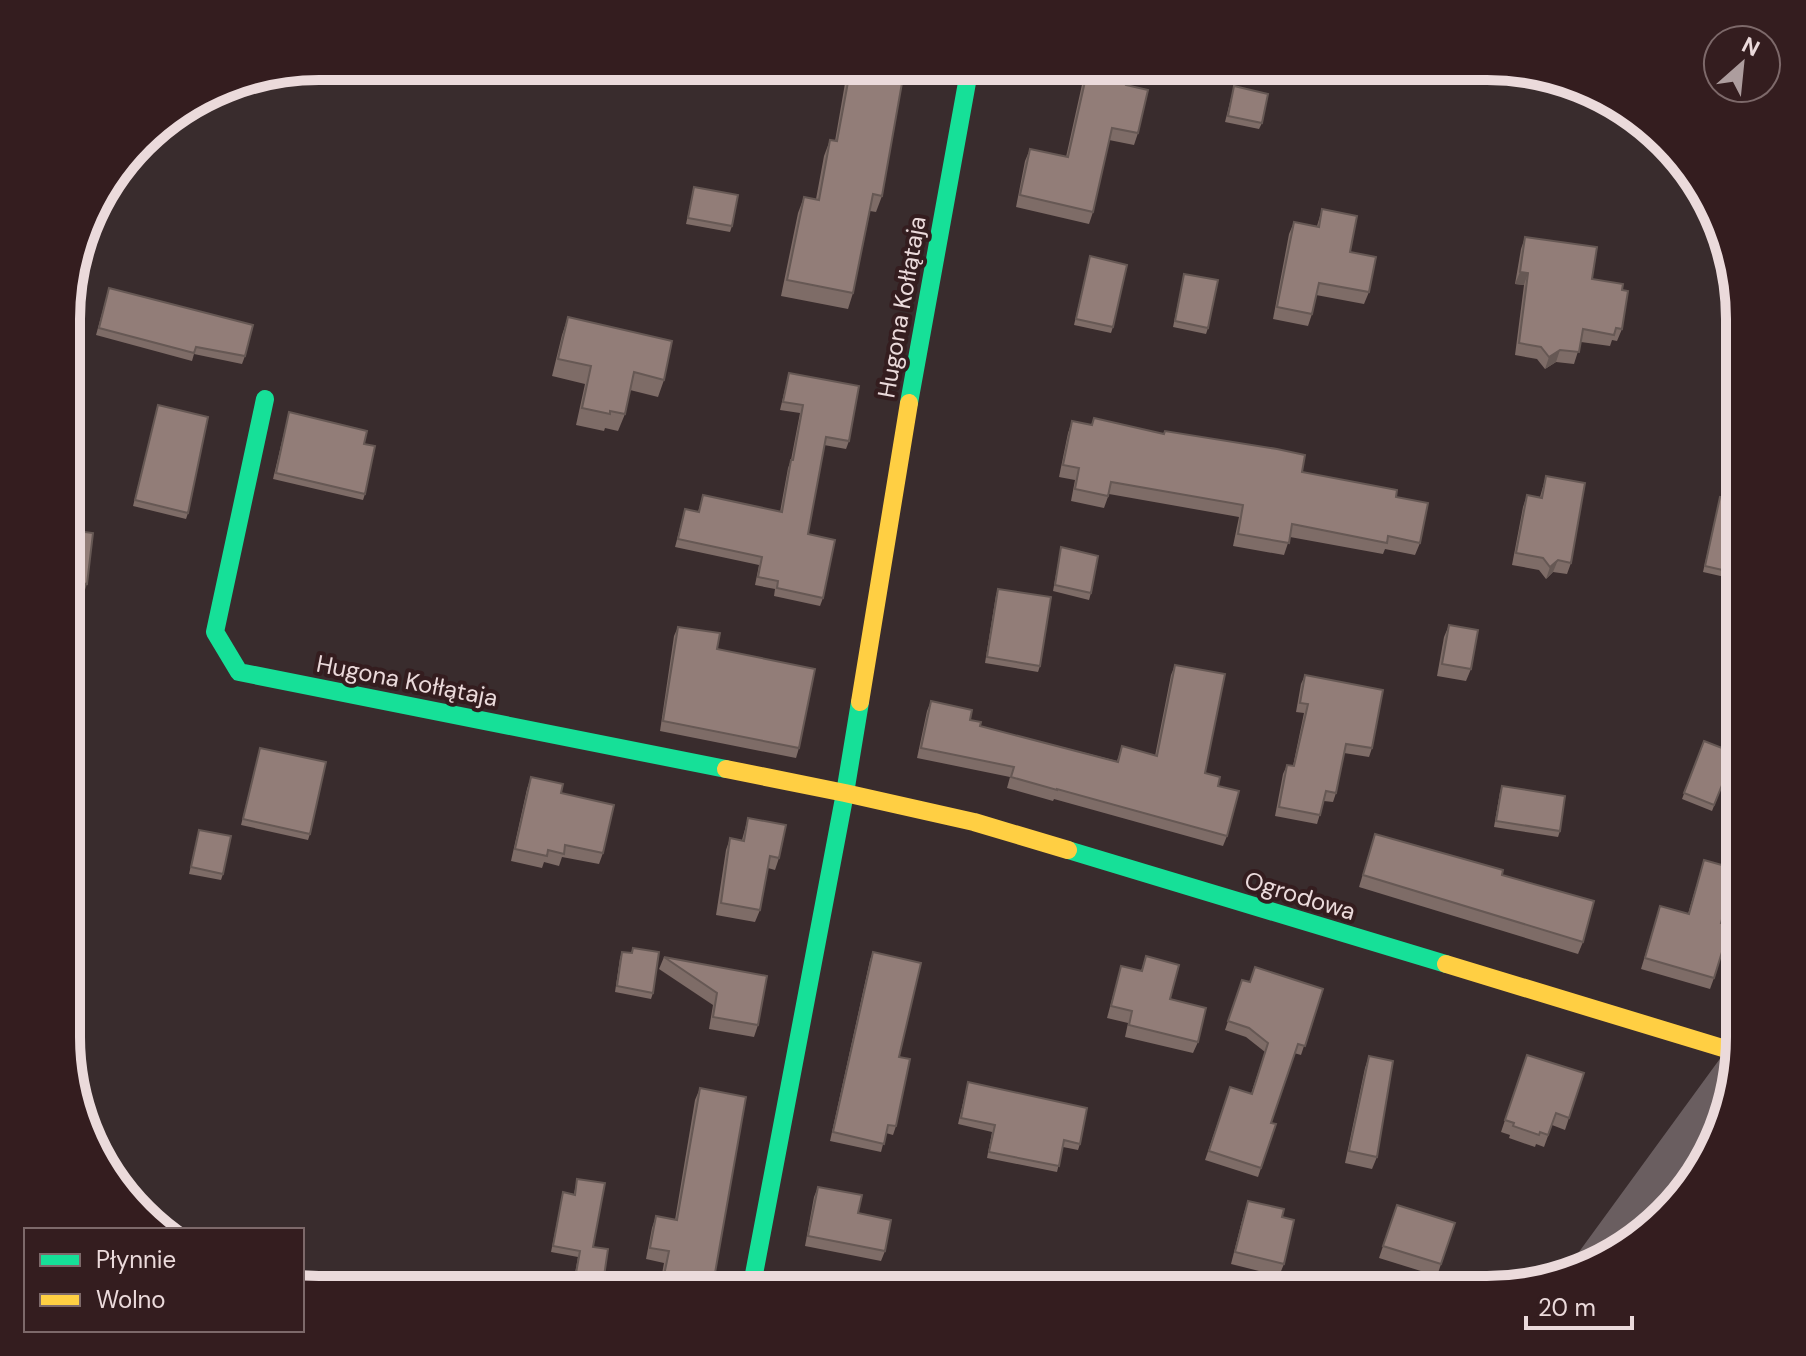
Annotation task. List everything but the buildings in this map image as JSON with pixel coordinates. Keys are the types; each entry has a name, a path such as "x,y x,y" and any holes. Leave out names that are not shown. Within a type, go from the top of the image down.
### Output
{"street":[{"name":"Hugona Kołłątaja","path":"754,1275 845,793 920,336 967,81"},
{"name":"Hugona Kołłątaja","path":"265,399 215,632 239,672 845,793"},
{"name":"Ogrodowa","path":"845,793 974,822 1725,1049"},
{"path":"1610,1241 1718,1093"}],"traffic: fast":[{"path":"909,403 967,81"},
{"path":"265,399 215,632 239,672 726,769"},
{"path":"754,1275 860,702"},
{"path":"1068,850 1446,964"}],"traffic: slow":[{"path":"860,702 909,403"},
{"path":"726,769 974,822 1068,850"},
{"path":"1446,964 1725,1049"}]}
